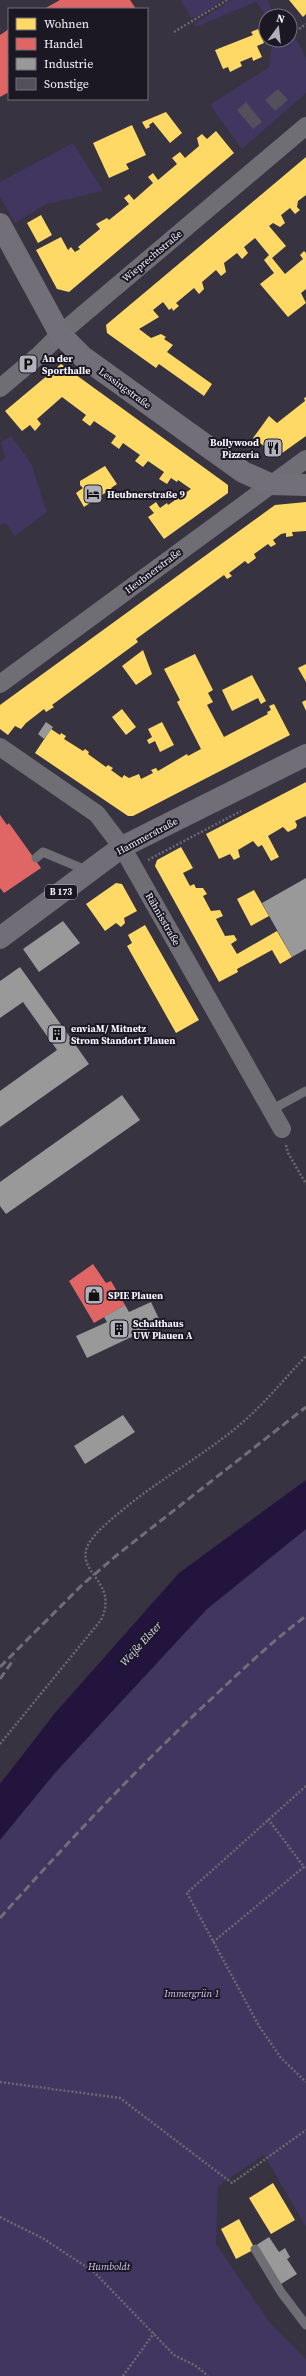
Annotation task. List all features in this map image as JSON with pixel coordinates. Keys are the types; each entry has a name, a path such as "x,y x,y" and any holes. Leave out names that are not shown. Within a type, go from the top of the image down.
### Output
{"main road":[{"name":"Lessingstraße","path":"0,224 60,334 83,357 243,472 270,484 306,485"},
{"name":"Hammerstraße","path":"0,938 122,847 306,755"}],"street":[{"name":"Wieprechtstraße","path":"0,388 38,356 60,334 306,126"},
{"name":"Heubnerstraße","path":"0,684 306,459"},
{"name":"Rähnisstraße","path":"0,747 97,814 122,847 282,1129"}],"lane":[{"path":"36,858 43,852 89,872"},
{"path":"271,1110 306,1091"},
{"path":"255,2249 281,2292 306,2325"}],"path":[{"path":"174,32 227,0"},
{"path":"300,29 306,24"},
{"path":"134,868 244,809"},
{"path":"282,1129 288,1153 306,1184"},
{"path":"0,1744 101,1620 106,1605 103,1586 87,1566 86,1557 87,1548 93,1537 137,1497 242,1422 306,1356"},
{"path":"306,1786 187,1893 259,2026 281,2058 306,2082"},
{"path":"214,1942 304,1867 268,1819"},
{"path":"0,2082 120,2098 232,2183 306,2130"},
{"path":"0,2217 44,2239 94,2272 174,2355 196,2366 208,2376"},
{"path":"123,2376 154,2333"}],"green space":[{"path":"181,0 222,0 200,15 191,18"},
{"path":"231,0 268,0 271,8 261,8 256,2 196,27 194,24"},
{"path":"298,42 306,58 306,93 242,149 210,105 269,67 272,48 298,48"},
{"path":"73,143 103,191 47,204 15,223 0,197 0,182"},
{"path":"11,436 31,463 47,512 15,536 6,523 0,525 0,462 5,458 1,442"},
{"path":"306,1529 306,2227 264,2155 218,2186 216,2244 270,2323 306,2359 306,2376 0,2376 0,1840 54,1774 207,1609"}],"water":[{"name":"Weiße Elster","path":"306,1480 306,1529 207,1609 54,1774 0,1840 0,1784 55,1713 179,1573"}],"building: Wohnen":[{"path":"289,0 306,0 306,14 303,17 298,11 298,8 296,8"},
{"path":"258,29 257,46 262,57 253,61 252,57 240,62 242,66 230,72 228,67 223,69 215,50 253,35 251,32"},
{"path":"166,112 182,133 170,143 153,122 149,125 150,127 146,129 142,122"},
{"path":"132,125 146,155 126,164 129,169 109,178 93,143"},
{"path":"216,131 234,153 69,292 57,289 36,250 61,237 68,250 71,247 75,252 80,249 78,247 100,229 96,224 107,218 109,220 129,204 124,198 129,194 134,200 153,183 148,177 153,173 158,180 177,164 172,158 180,152 185,158 199,146 197,138 202,134 207,139"},
{"path":"306,157 306,195 298,201 297,207 300,210 295,214 290,208 281,215 285,223 280,227 273,223 269,226 286,246 272,258 285,274 303,259 300,255 304,251 306,253 306,289 301,293 306,303 288,317 260,284 274,273 264,260 269,255 255,238 244,247 248,253 242,259 237,253 224,263 226,272 221,276 216,270 202,282 204,289 199,294 194,288 176,303 179,306 173,311 172,308 169,310 163,302 153,310 159,317 139,329 151,338 161,334 166,337 164,339 173,345 167,352 212,384 204,396 159,364 156,368 107,333 106,325"},
{"path":"41,215 52,235 38,243 27,223"},
{"path":"61,364 228,485 228,493 164,539 148,517 154,513 149,507 156,502 160,508 167,503 168,505 191,489 178,480 177,482 171,478 167,484 159,479 164,472 148,461 143,467 135,461 140,455 123,443 119,449 111,443 116,436 94,421 90,426 82,420 86,415 62,397 37,419 41,424 35,431 30,425 22,431 5,411"},
{"path":"306,397 306,436 278,456 253,438 269,416 277,423 305,401 304,398"},
{"path":"105,466 117,484 111,488 113,491 110,493 108,491 84,507 76,493 83,488 80,485 80,481"},
{"path":"306,502 306,531 292,532 293,536 286,537 286,533 281,534 273,540 276,544 271,547 268,544 254,554 256,558 248,564 245,561 229,573 232,576 227,579 224,575 136,639 138,642 52,705 54,707 46,712 44,709 26,723 21,729 15,726 8,735 0,729 0,705 275,505"},
{"path":"143,650 152,674 136,685 122,666"},
{"path":"195,654 213,690 208,693 213,702 207,705 224,737 268,714 267,712 271,710 269,706 274,704 290,735 133,816 128,816 35,753 51,729 60,735 61,733 66,736 64,739 83,751 85,749 89,752 88,754 106,767 108,765 113,768 111,770 122,778 124,775 129,778 139,774 141,779 153,773 151,770 156,768 158,771 187,754 188,756 201,749 177,702 180,700 164,669"},
{"path":"306,664 306,682 298,668"},
{"path":"252,675 266,701 261,704 258,698 232,711 222,690"},
{"path":"306,700 306,711 302,702"},
{"path":"122,709 136,727 126,735 112,717"},
{"path":"162,722 174,745 160,752 155,741 149,744 147,740 152,737 148,729"},
{"path":"306,782 306,816 295,821 297,825 296,828 288,832 283,827 268,836 279,857 271,861 262,845 258,847 253,841 238,850 240,857 234,860 230,854 219,859 206,834"},
{"path":"181,847 193,868 183,873 190,886 194,884 196,888 203,888 207,894 203,896 211,911 220,910 223,916 216,919 225,936 234,935 237,940 231,944 237,954 277,931 292,957 280,964 272,950 237,969 238,972 219,982 155,866 157,860"},
{"path":"116,883 122,884 137,911 124,918 125,923 121,927 116,923 105,931 86,904"},
{"path":"254,890 269,916 251,926 237,899"},
{"path":"145,925 199,1020 176,1033 127,946 132,943 128,935"},
{"path":"273,2183 295,2220 271,2234 249,2198"},
{"path":"239,2219 255,2249 236,2259 221,2229"}],"building: Handel":[{"path":"60,0 130,0 135,8 46,8"},
{"path":"8,30 8,93 0,97 0,35"},
{"path":"0,815 7,825 9,823 41,868 4,893 0,888"},
{"path":"93,1264 106,1283 111,1281 125,1305 94,1323 69,1281"}],"building: Industrie":[{"path":"46,722 53,727 44,739 38,734"},
{"path":"306,878 306,949 292,957 262,903"},
{"path":"63,921 80,943 39,972 23,949"},
{"name":"enviaM/ Mitnetz Strom Standort Plauen","path":"20,967 89,1064 0,1127 0,1091 57,1050 23,1002 0,1018 0,981"},
{"path":"122,1095 140,1120 6,1214 0,1206 0,1182"},
{"name":"Schalthaus UW Plauen A","path":"151,1302 161,1323 87,1358 76,1336 107,1322 104,1317 125,1305 129,1312"},
{"path":"123,1415 135,1432 85,1464 74,1446"},
{"path":"269,2237 279,2252 285,2248 290,2257 287,2259 297,2274 281,2284 255,2246"}],"building: Sonstige":[{"path":"278,89 288,100 275,111 265,100"},
{"path":"246,102 262,122 253,129 237,110"}],"railway":[{"path":"0,1667 82,1585 117,1555 306,1407"},
{"path":"0,1918 76,1835 154,1754 280,1636 306,1616"},
{"path":"0,1679 14,1659"}],"place":[{"name":"An der Sporthalle","path":"28,364"},
{"name":"Bollywood Pizzeria","path":"273,448"},
{"name":"Heubnerstraße 9","path":"93,494"},
{"name":"enviaM/ Mitnetz Strom Standort Plauen","path":"57,1034"},
{"name":"SPIE Plauen","path":"94,1295"},
{"name":"Schalthaus UW Plauen A","path":"119,1329"}],"park label":[{"name":"Immergrün 1","path":"192,1993"},
{"name":"Humboldt","path":"109,2266"}]}
